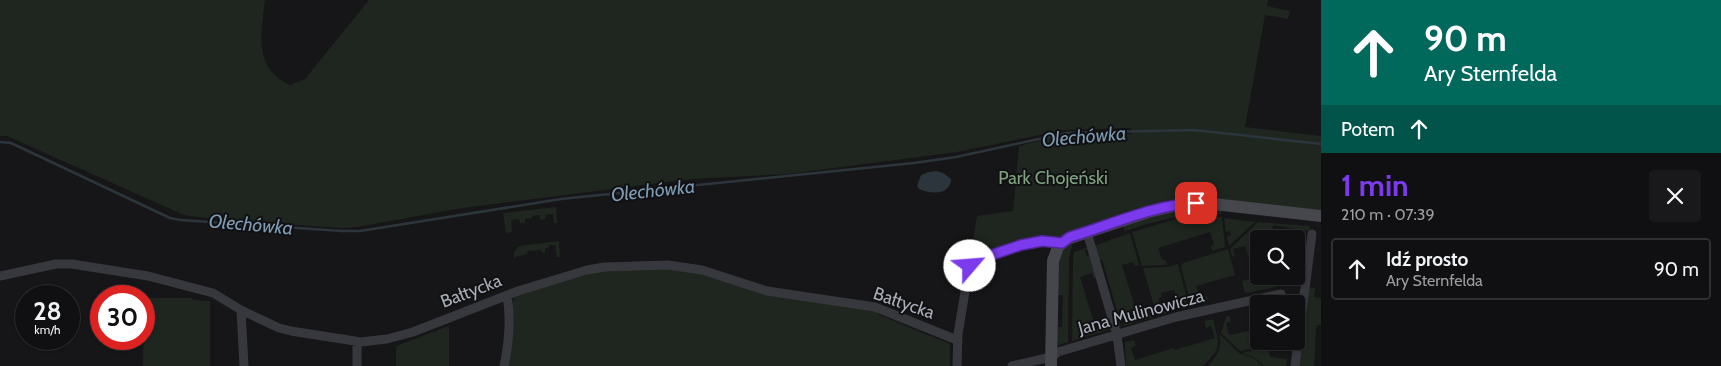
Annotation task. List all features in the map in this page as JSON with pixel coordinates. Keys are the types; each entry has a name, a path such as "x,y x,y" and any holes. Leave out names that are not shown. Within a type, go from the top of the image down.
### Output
{"street":[{"path":"1051,361 1052,266 1055,253 1062,243 1070,237 1170,206 1190,203 1321,216"},
{"path":"1087,232 1118,335 1121,366"},
{"path":"1295,366 1312,234"},
{"path":"957,366 957,340 969,268 974,261 1021,245 1038,242 1062,243"},
{"name":"Bałtycka","path":"0,276 56,264 72,264 148,276 212,293 241,310 279,328 357,342 387,339 413,332 507,295 594,268 668,265 697,269 767,291 875,307 957,340"},
{"name":"Jana Mulinowicza","path":"1012,366 1051,361 1058,352 1176,317 1282,294"},
{"path":"504,366 508,340 509,313 507,295"},
{"path":"241,310 244,366"},
{"path":"357,342 357,366"}],"green space":[{"name":"Park Chojeński","path":"0,0 265,0 261,37 265,60 278,78 290,85 305,79 369,0 1268,0 1267,6 1290,11 1288,19 1265,15 1245,127 1321,136 1321,211 1201,197 1180,198 1165,201 1054,238 971,254 977,216 1013,211 1019,146 1066,134 1132,134 1131,128 1064,130 957,152 788,174 691,179 462,208 357,227 341,228 213,219 184,215 7,136 0,136"},
{"path":"556,207 557,223 554,223 553,214 546,215 545,219 540,220 540,215 532,216 532,218 525,219 525,223 520,223 519,219 511,220 512,232 506,233 503,213"},
{"path":"1197,208 1221,210 1222,214 1184,215 1125,231 1123,226 1166,212"},
{"path":"1206,216 1222,217 1225,247 1212,251 1211,246 1214,244 1210,232 1158,248 1162,260 1165,260 1167,265 1142,266 1132,232 1176,219"},
{"path":"1224,218 1255,222 1229,246 1227,237 1231,235 1230,231 1226,232"},
{"path":"1258,222 1310,226 1309,231 1273,225 1272,230 1250,230 1250,262 1245,246 1233,249 1235,257 1232,256 1230,249"},
{"path":"1130,233 1139,265 1135,266 1133,262 1122,265 1138,317 1149,314 1148,308 1152,307 1154,317 1124,326 1123,322 1126,321 1124,315 1119,316 1121,327 1118,327 1115,318 1118,314 1102,259 1098,262 1094,246"},
{"path":"559,241 560,257 557,257 555,245 549,245 545,249 545,253 541,250 528,251 527,254 515,257 514,260 514,252 519,246"},
{"path":"1073,243 1069,258 1068,342 1058,345 1057,327 1062,327 1063,295 1057,295 1058,265 1062,253"},
{"path":"1089,247 1085,250 1087,256 1091,255 1098,275 1094,279 1092,273 1080,277 1096,329 1108,326 1106,321 1111,320 1112,329 1072,341 1074,252"},
{"path":"1228,249 1235,275 1196,286 1200,298 1207,296 1208,300 1191,304 1181,267 1183,263"},
{"path":"1178,264 1189,307 1180,309 1174,290 1161,293 1162,297 1158,299 1161,309 1173,305 1174,311 1157,316 1143,268 1167,267"},
{"path":"673,268 877,311 877,314 950,344 950,366 507,366 512,304 515,296 599,271"},
{"path":"1250,279 1250,285 1276,285 1276,287 1245,293 1242,281"},
{"path":"1307,287 1315,288 1314,297 1321,298 1321,325 1317,325 1316,330 1314,366 1297,366 1299,350 1305,350"},
{"path":"155,298 192,298 193,300 210,301 210,366 143,366 143,350 155,350"},
{"path":"1230,316 1231,322 1226,323 1229,335 1250,331 1250,349 1240,351 1221,333 1226,317"},
{"path":"1213,319 1218,345 1214,354 1203,366 1126,366 1125,342 1134,340 1136,346 1131,348 1135,360 1174,348 1175,350 1215,338 1211,326 1206,328 1204,321"},
{"path":"449,326 449,366 396,366 396,346"},
{"path":"1219,334 1239,353 1254,358 1262,366 1208,366 1218,352"},
{"path":"1255,350 1269,350 1270,357 1287,359 1286,366 1264,366 1254,357 1242,353"}],"shaded area":[{"path":"936,171 943,173 951,179 950,185 943,191 934,193 919,189 917,186 921,175"}],"waterway":[{"name":"Olechówka","path":"0,142 11,143 170,218 342,231 360,231 561,199 914,163 956,157 1066,133 1194,130 1321,144"}],"route":[{"path":"970,266 974,261 1021,245 1042,241 1062,243 1070,237 1148,212 1175,204 1196,203"}]}
